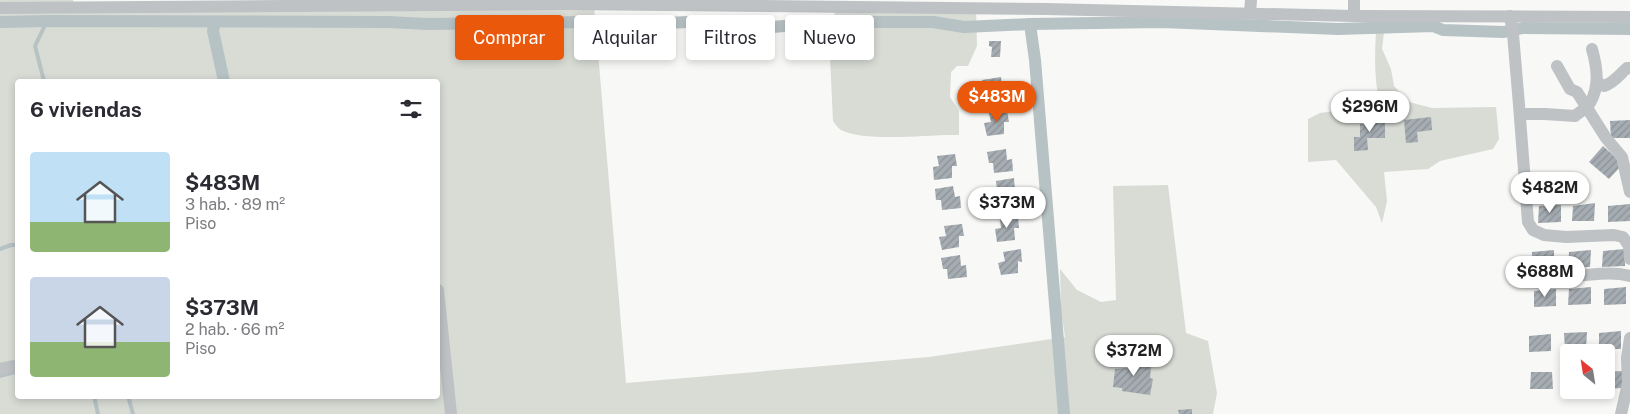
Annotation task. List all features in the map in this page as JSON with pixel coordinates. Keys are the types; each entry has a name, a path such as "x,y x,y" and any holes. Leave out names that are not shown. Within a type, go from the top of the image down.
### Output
{"street":[{"path":"1250,0 1250,13"},
{"path":"1354,0 1354,16"},
{"path":"0,8 566,2 889,4 1354,16 1630,17"},
{"path":"1510,16 1528,222 1534,230 1544,235 1614,234 1623,237 1630,244 1630,259"},
{"path":"1520,114 1575,116 1586,108 1590,104 1597,82 1597,65 1592,49"},
{"path":"1557,66 1570,89 1577,92 1606,138 1622,157 1630,192"},
{"path":"1597,82 1604,86 1614,82 1627,68 1630,68"},
{"path":"1562,276 1617,273 1630,276"},
{"path":"440,309 451,414"},
{"path":"1621,414 1628,383 1627,358 1630,338"},
{"path":"0,369 15,365"}],"shaded area":[{"path":"0,0 73,0 74,6 594,5 595,15 574,15 574,60 599,60 626,383 929,357 1065,337 1061,310 1060,269 1077,290 1101,302 1116,300 1113,186 1168,185 1186,333 1208,341 1217,393 1213,414 0,414"},
{"path":"835,8 976,9 977,46 968,66 957,66 951,72 950,97 959,111 959,135 882,137 853,134 841,130 833,121 830,60 874,60 874,15 834,15"},
{"path":"1377,16 1386,16 1382,49 1391,69 1394,86 1409,102 1432,108 1496,107 1499,139 1493,149 1440,161 1428,169 1384,172 1387,201 1382,223 1376,207 1336,160 1308,162 1308,119 1320,113 1380,105 1375,72"}],"building":[{"path":"989,41 1001,41 1000,57 991,57 992,47 989,46"},
{"path":"1001,77 1002,87 1009,89 1011,101 991,102 990,93 984,93 982,80"},
{"path":"1007,110 1009,122 1004,122 1004,134 987,136 984,123 991,122 989,113"},
{"path":"1431,117 1432,130 1417,132 1418,142 1406,143 1404,120"},
{"path":"1368,118 1385,118 1385,138 1367,138 1368,150 1354,151 1354,137 1360,137 1360,124 1368,124"},
{"path":"1630,120 1630,138 1611,138 1610,121"},
{"path":"1603,146 1623,164 1609,179 1589,162"},
{"path":"1006,149 1007,160 1012,159 1013,171 994,173 993,163 989,163 987,152"},
{"path":"955,154 957,166 952,166 952,178 934,180 933,167 939,166 937,156"},
{"path":"1014,178 1015,191 1010,190 1011,202 993,204 991,192 997,190 996,181"},
{"path":"953,186 955,197 960,196 961,208 942,210 941,200 936,200 935,189"},
{"path":"1595,203 1594,221 1572,221 1573,206"},
{"path":"1630,204 1630,221 1608,222 1608,206"},
{"path":"1561,205 1561,222 1538,223 1539,206"},
{"path":"1018,216 1019,228 1014,228 1015,240 997,242 995,229 1001,228 1000,218"},
{"path":"962,224 964,236 959,236 959,247 942,250 939,237 946,236 944,226"},
{"path":"1021,249 1022,262 1018,261 1018,273 1001,275 998,263 1005,261 1003,252"},
{"path":"1625,249 1625,266 1602,267 1603,251"},
{"path":"1554,250 1554,268 1532,268 1532,252"},
{"path":"1591,250 1590,267 1568,268 1569,252"},
{"path":"960,255 961,266 966,265 967,277 948,279 947,269 943,269 941,258"},
{"path":"1591,287 1591,304 1568,305 1569,289"},
{"path":"1626,287 1626,304 1604,305 1604,289"},
{"path":"1556,289 1556,306 1534,307 1534,291"},
{"path":"1621,331 1621,349 1615,349 1615,344 1599,344 1599,333"},
{"path":"1587,332 1586,344 1565,344 1564,333"},
{"path":"1551,334 1551,351 1529,352 1529,336"},
{"path":"1129,357 1146,358 1146,367 1151,367 1150,378 1153,379 1150,395 1122,391 1122,388 1113,387 1115,369 1128,368"},
{"path":"1615,371 1622,371 1622,388 1615,388"},
{"path":"1531,372 1552,372 1553,389 1530,389"},
{"path":"1192,409 1192,414 1179,414 1178,410"}],"waterway":[{"path":"43,79 35,46 47,21"},
{"path":"0,22 388,22 427,24 665,23 711,21 773,27 825,22 933,22 964,27 1162,22 1338,29 1433,26 1443,30 1504,32 1523,28 1630,29"},
{"path":"215,22 213,31 224,79"},
{"path":"1030,24 1035,60 1064,414"},
{"path":"0,249 15,245"},
{"path":"0,376 15,372"},
{"path":"95,399 98,414"},
{"path":"129,399 133,414"}]}
